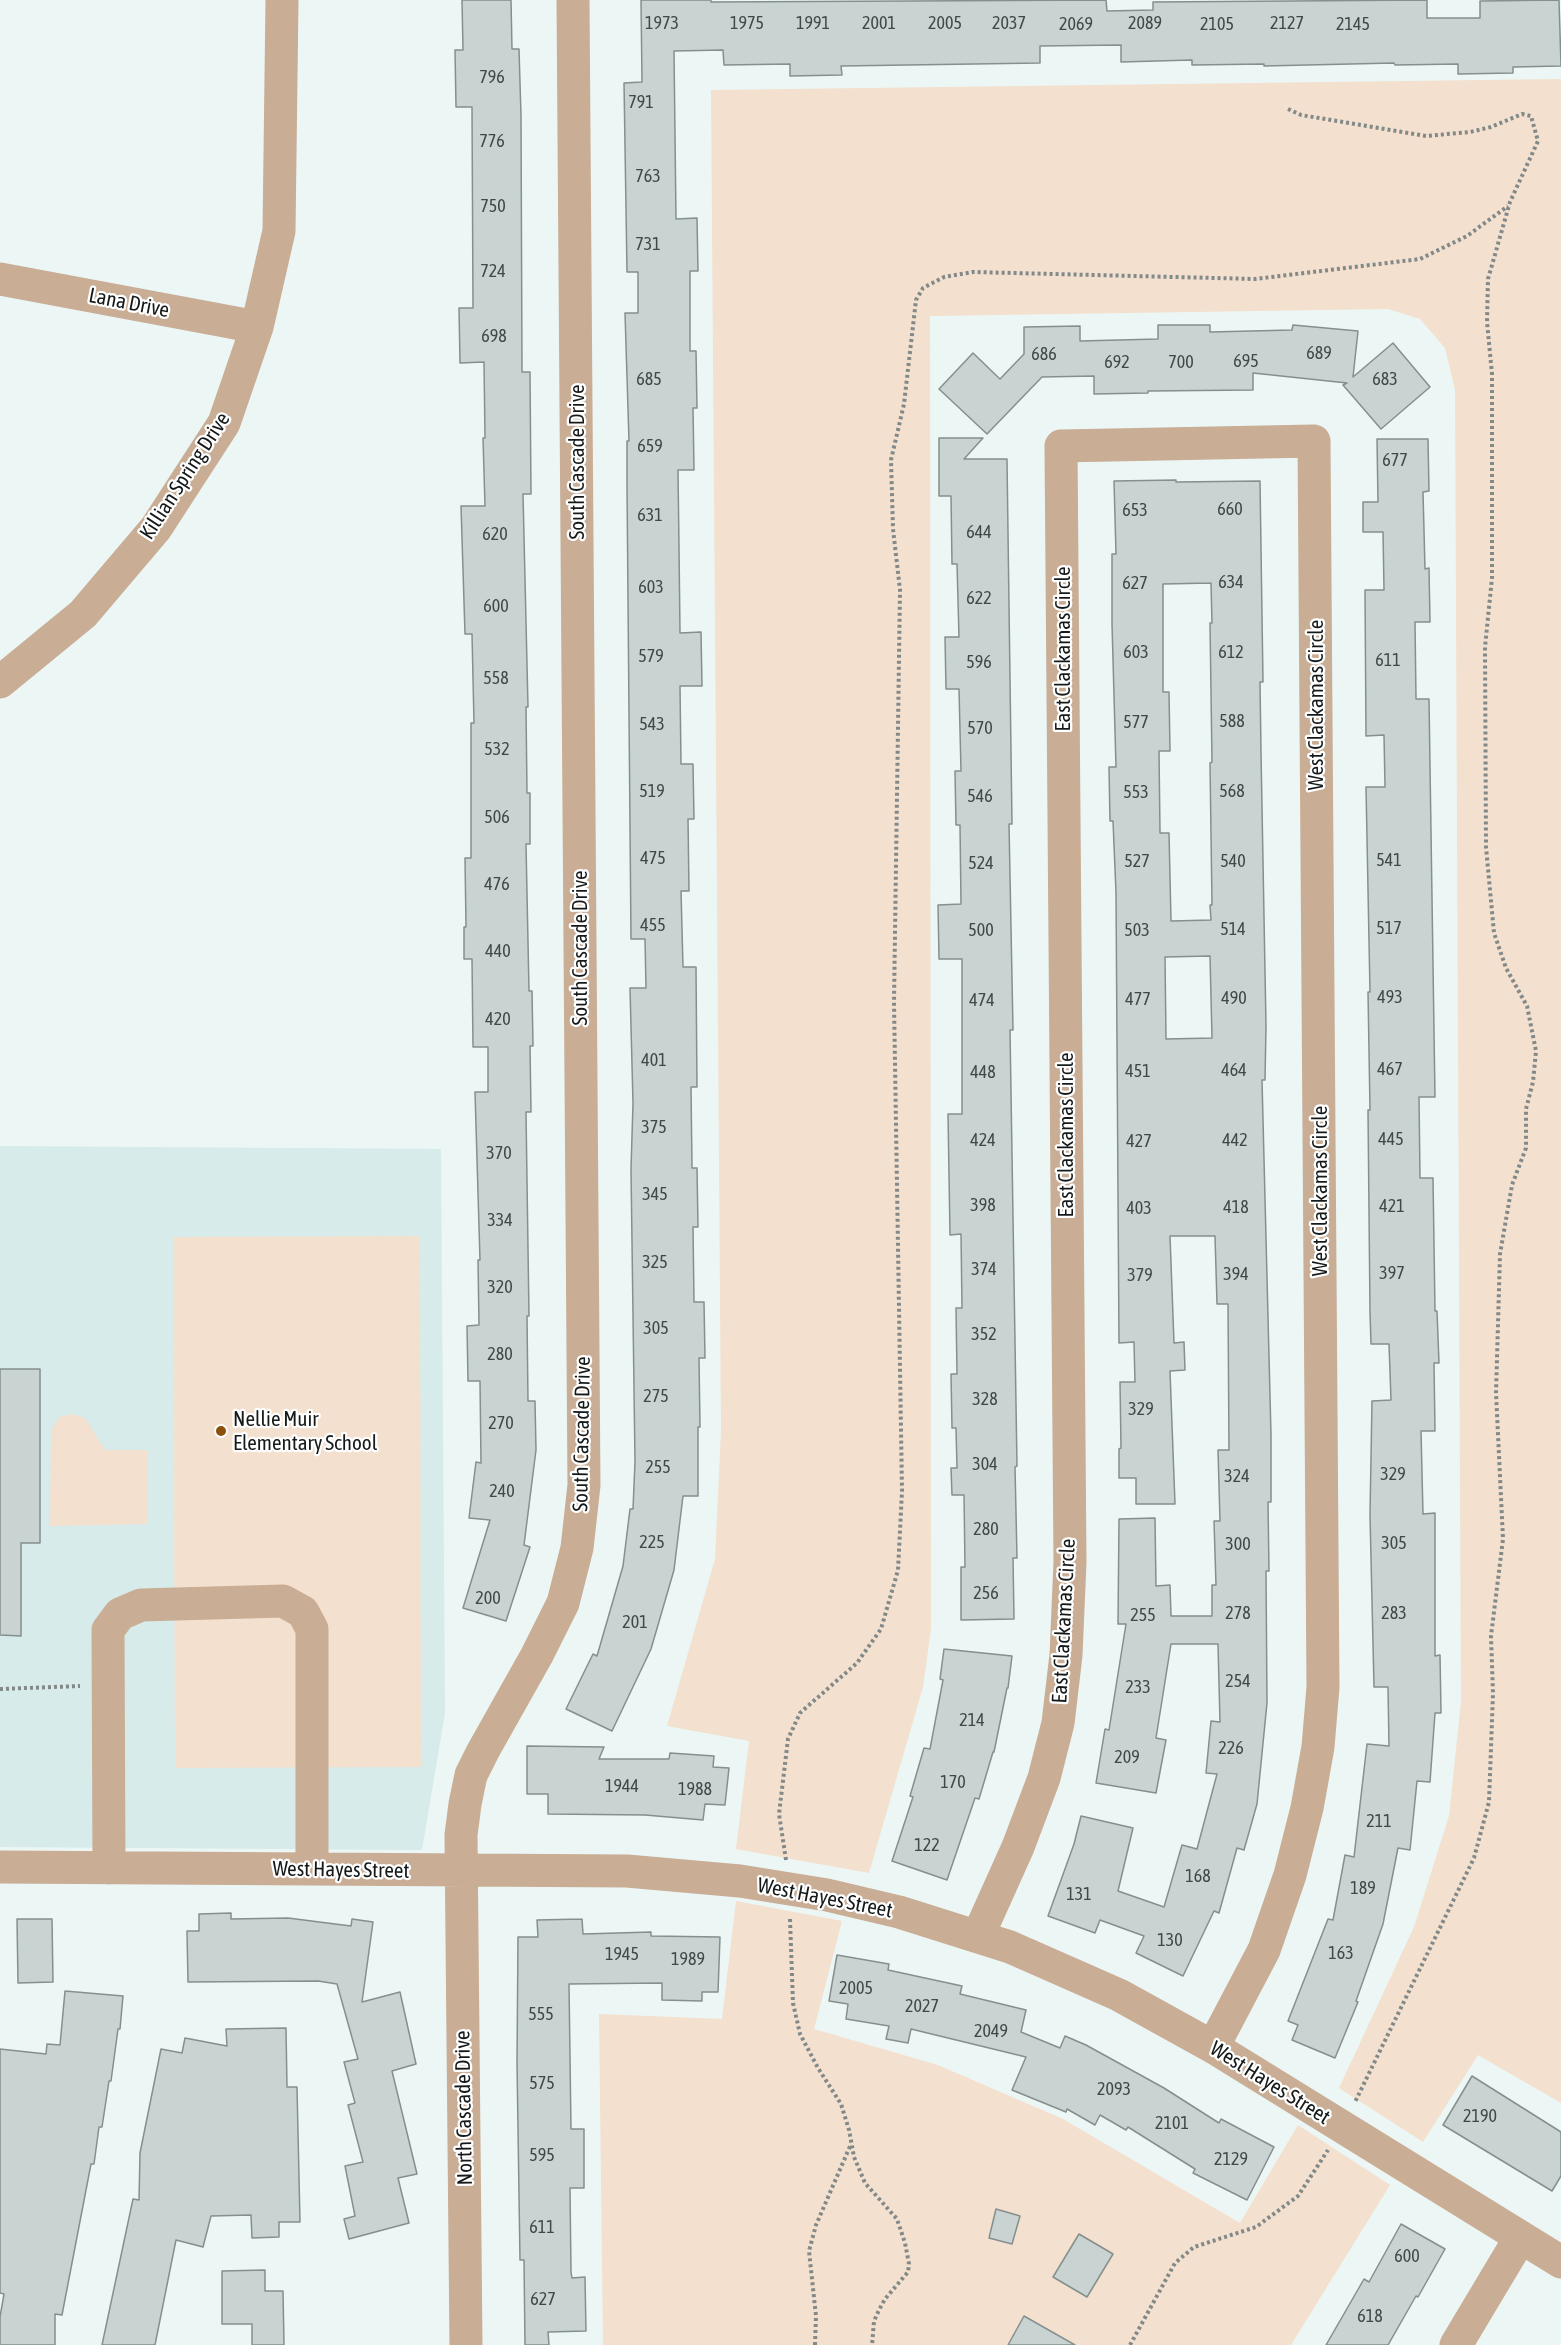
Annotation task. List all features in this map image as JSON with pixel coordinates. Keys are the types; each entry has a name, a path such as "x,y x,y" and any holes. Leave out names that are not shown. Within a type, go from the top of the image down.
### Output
{"street":[{"name":"Killian Spring Drive","path":"0,682 83,614 156,528 224,423 257,327 279,231 282,0"},
{"name":"South Cascade Drive","path":"461,1871 462,1825 471,1775 537,1655 563,1602 577,1548 584,1485 573,0"},
{"name":"Lana Drive","path":"0,279 257,327"},
{"name":"West Clackamas Circle","path":"1188,444 1314,441 1323,1687 1318,1747 1307,1808 1290,1875 1264,1950 1213,2047"},
{"name":"East Clackamas Circle","path":"978,1936 1018,1847 1044,1778 1058,1723 1066,1654 1070,1550 1061,446 1188,444"},
{"path":"109,1868 108,1630 120,1614 141,1605 283,1601 303,1612 312,1629 312,1869"},
{"name":"West Hayes Street","path":"0,1867 627,1871 740,1881 827,1895 899,1912 978,1936 1041,1960 1119,1995 1213,2047 1561,2262"},
{"name":"North Cascade Drive","path":"461,1871 466,2345"},
{"path":"1456,2345 1520,2238"}],"path":[{"path":"1130,2345 1175,2263 1194,2247 1256,2227 1298,2196 1342,2128 1474,1858 1489,1802 1493,1693 1491,1636 1503,1539 1496,1393 1500,1254 1512,1185 1526,1148 1526,1109 1533,1082 1536,1051 1527,1006 1506,968 1494,933 1486,847 1485,647 1492,578 1492,374 1487,322 1488,279 1508,206 1538,141 1531,116 1522,114 1491,127 1470,132 1426,136 1301,116 1288,109"},
{"path":"872,2345 874,2321 879,2310 885,2299 904,2277 909,2264 897,2219 865,2183 851,2144 841,2104 805,2046 797,2022 793,2003 789,1889 779,1814 788,1738 800,1713 857,1663 881,1629 898,1570 902,1491 894,1002 900,590 892,529 891,460 904,404 916,300 923,288 944,277 973,272 1255,279 1420,259 1467,236 1508,206"},
{"path":"0,1689 108,1685"},
{"path":"815,2345 816,2316 809,2251 816,2225 851,2144"}],"shaded area":[{"path":"1561,79 1561,2103 1478,2055 1423,2142 1339,2088 1414,1927 1449,1816 1461,1701 1455,390 1445,348 1420,319 1388,309 930,316 931,1629 923,1687 869,1873 736,1849 749,1741 667,1726 715,1559 721,1431 711,90"},
{"name":"Nellie Muir Elementary School","path":"0,1146 441,1149 445,1713 422,1850 0,1847"},
{"path":"420,1236 421,1767 175,1768 173,1237"},
{"path":"73,1414 85,1418 105,1450 147,1450 147,1524 50,1526 51,1431 59,1417"},
{"path":"736,1901 842,1921 814,2029 938,2065 1063,2119 1240,2223 1298,2125 1390,2185 1291,2345 603,2345 599,2014 722,2019"}],"building":[{"path":"462,0 511,0 512,49 519,49 521,116 522,372 530,372 531,494 523,494 528,707 526,707 527,793 530,793 530,844 526,844 529,991 532,991 533,1046 530,1046 531,1112 526,1112 529,1316 527,1316 528,1401 535,1401 536,1450 524,1545 530,1547 506,1621 463,1608 490,1520 469,1518 476,1462 481,1463 480,1381 468,1381 467,1326 479,1325 478,1260 480,1260 475,1092 488,1092 488,1047 473,1047 472,959 464,959 465,858 471,858 471,723 474,723 472,634 465,634 461,506 485,506 483,438 485,438 484,362 460,363 459,308 473,308 472,107 456,107 455,50 463,50"},
{"path":"641,0 711,0 711,2 1106,0 1107,11 1153,10 1153,2 1427,0 1427,18 1480,18 1480,1 1559,0 1561,66 1513,67 1513,73 1458,74 1458,64 1192,65 1192,60 1121,62 1121,45 1040,46 1040,63 841,66 842,75 790,76 790,64 724,65 723,50 674,51 676,219 697,218 698,271 690,271 690,351 696,351 697,408 693,408 694,470 678,470 680,633 701,632 702,686 680,686 681,764 693,764 694,819 688,819 689,891 681,891 683,967 696,967 697,1087 691,1087 692,1168 697,1168 698,1227 693,1227 694,1302 704,1302 705,1358 699,1358 698,1496 683,1496 674,1570 651,1649 612,1731 566,1709 593,1654 597,1656 623,1566 630,1509 633,1509 635,1462 631,1169 633,1103 630,988 646,988 645,939 631,939 627,486 627,441 629,441 625,313 638,313 638,272 627,272 624,83 642,82"},
{"path":"1158,325 1210,325 1210,332 1292,330 1293,325 1358,331 1353,377 1393,343 1430,387 1381,429 1343,385 1347,383 1253,373 1253,390 1094,394 1094,376 1042,377 987,434 939,389 973,353 1000,379 1024,354 1024,327 1080,326 1080,341 1158,339"},
{"path":"939,438 983,438 964,459 1007,459 1012,824 1009,824 1013,1030 1010,1030 1017,1466 1015,1467 1017,1558 1013,1558 1014,1619 961,1620 961,1567 965,1567 964,1495 952,1495 951,1468 957,1468 956,1428 952,1428 951,1374 957,1374 956,1308 962,1308 961,1234 950,1235 948,1114 962,1114 962,959 939,959 938,905 961,904 960,825 956,825 955,771 961,771 959,689 946,689 945,637 959,637 957,564 952,564 951,496 939,496"},
{"path":"1377,439 1428,439 1429,491 1423,492 1425,569 1429,568 1430,622 1415,622 1416,699 1429,699 1435,1097 1419,1097 1420,1178 1433,1178 1435,1311 1437,1311 1439,1363 1434,1363 1435,1431 1421,1431 1423,1514 1435,1513 1435,1656 1440,1655 1441,1713 1435,1713 1430,1782 1417,1781 1410,1850 1398,1848 1383,1924 1356,2001 1358,2002 1335,2058 1292,2040 1298,2025 1288,2021 1328,1919 1333,1920 1345,1855 1354,1857 1367,1744 1389,1746 1388,1687 1374,1687 1370,1515 1372,1401 1391,1400 1389,1344 1371,1344 1370,1312 1368,992 1370,992 1366,787 1385,787 1384,735 1366,736 1365,590 1384,590 1383,532 1363,532 1363,502 1378,502"},
{"path":"1114,481 1260,481 1263,682 1260,682 1266,1026 1265,1080 1262,1080 1271,1435 1271,1502 1268,1502 1269,1571 1266,1571 1267,1703 1257,1804 1244,1850 1237,1848 1219,1913 1214,1911 1183,1976 1136,1953 1144,1936 1100,1920 1095,1933 1048,1916 1074,1844 1081,1816 1133,1828 1118,1891 1164,1907 1182,1845 1197,1849 1217,1774 1206,1773 1211,1721 1220,1722 1218,1644 1171,1644 1156,1738 1166,1740 1156,1793 1096,1783 1105,1729 1109,1730 1126,1624 1118,1624 1119,1519 1155,1518 1156,1586 1170,1585 1171,1616 1212,1616 1212,1585 1216,1585 1214,1521 1220,1521 1218,1450 1229,1450 1228,1304 1217,1304 1215,1236 1170,1236 1174,1343 1184,1342 1185,1370 1170,1371 1175,1504 1136,1504 1136,1478 1119,1478 1120,1382 1135,1382 1134,1342 1119,1343 1116,893 1113,821 1110,821 1109,767 1116,767 1112,624 1112,554 1116,554","holes":["1211,583 1211,920 1171,921 1169,833 1160,833 1159,751 1170,751 1169,692 1163,692 1163,584","1210,956 1212,1038 1166,1039 1165,957"]},
{"path":"0,1369 40,1369 40,1543 21,1543 21,1636 0,1635"},
{"path":"944,1649 1012,1656 1008,1688 994,1752 979,1799 975,1798 947,1880 892,1861 913,1797 910,1796 924,1748 930,1749 943,1680 940,1679"},
{"path":"527,1746 604,1747 599,1759 669,1759 670,1753 714,1756 713,1767 729,1768 725,1805 705,1804 703,1820 645,1815 548,1814 548,1794 527,1794"},
{"path":"231,1913 231,1919 288,1918 351,1926 352,1919 373,1922 362,2002 400,1992 416,2064 392,2071 417,2174 398,2178 409,2223 349,2239 344,2219 355,2216 345,2166 363,2162 348,2105 355,2103 344,2062 358,2059 337,1984 318,1981 188,1982 187,1931 199,1931 199,1914"},
{"path":"17,1919 52,1919 53,1982 18,1983"},
{"path":"582,1919 583,1934 651,1932 651,1936 720,1937 718,1992 702,1992 702,2001 662,2000 662,1983 569,1984 571,2129 584,2129 584,2188 570,2188 571,2272 572,2278 585,2277 586,2331 548,2332 549,2345 525,2345 524,2260 520,2260 518,1937 538,1937 537,1920"},
{"path":"837,1955 889,1964 888,1970 962,1986 960,1994 1026,2010 1021,2032 1060,2048 1065,2036 1086,2045 1164,2088 1219,2123 1221,2119 1274,2147 1247,2200 1193,2173 1195,2169 1128,2127 1126,2130 1100,2115 1095,2125 1067,2109 1066,2112 1012,2090 1026,2057 911,2029 908,2043 886,2039 889,2026 846,2019 848,2004 829,2001"},
{"path":"65,1991 123,1996 111,2081 109,2081 102,2127 99,2127 94,2164 91,2164 62,2315 55,2314 55,2345 0,2345 0,2317 4,2294 0,2293 0,2049 46,2054 47,2044 60,2045"},
{"path":"286,2028 287,2087 297,2087 300,2222 279,2222 279,2237 252,2238 251,2215 211,2216 203,2247 176,2240 155,2345 102,2345 133,2199 139,2200 140,2153 161,2049 182,2053 185,2038 227,2046 226,2029"},
{"path":"1472,2076 1561,2132 1561,2176 1552,2191 1443,2125"},
{"path":"996,2209 1020,2216 1012,2244 989,2238"},
{"path":"1401,2224 1445,2249 1418,2297 1416,2296 1388,2345 1326,2345 1364,2279 1369,2282"},
{"path":"1079,2234 1113,2254 1087,2297 1053,2277"},
{"path":"265,2270 265,2291 283,2291 284,2345 252,2345 252,2324 222,2324 222,2271"},
{"path":"1024,2316 1075,2345 1008,2345"}],"place":[{"name":"Nellie Muir Elementary School","path":"221,1431"}]}
